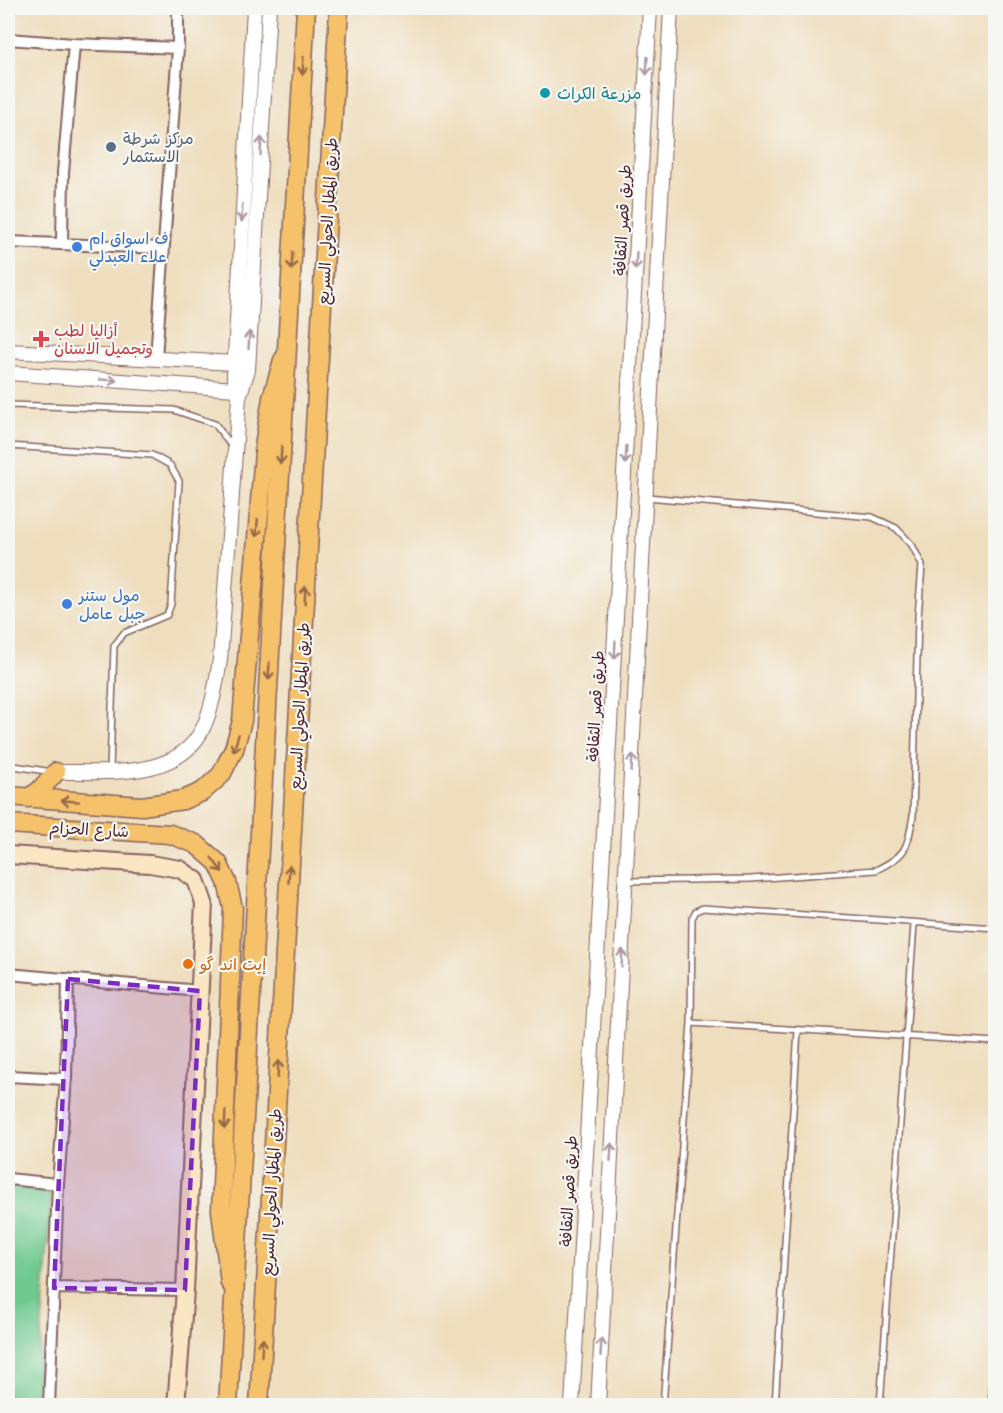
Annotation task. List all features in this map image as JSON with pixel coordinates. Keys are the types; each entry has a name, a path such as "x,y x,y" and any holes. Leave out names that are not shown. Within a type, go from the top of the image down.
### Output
{"main road":[{"name":"طريق المطار الحولي السريع","path":"228,1406 306,8"},
{"name":"طريق المطار الحولي السريع","path":"259,1406 339,8"},
{"path":"8,796 142,806 183,800 202,792 221,775 234,750 242,721 265,440 272,398 287,347"},
{"path":"28,798 48,782 56,772"},
{"name":"شارع الحزام","path":"8,824 170,834 196,844 218,863 227,882 233,908 221,1211 234,1318"},
{"path":"8,855 150,864 180,869 196,880 204,903 185,1290 176,1406"}],"street":[{"path":"156,358 178,48 178,8"},
{"path":"56,772 144,768 162,764 178,756 192,745 202,730 216,688 220,660 238,393 235,363 254,8"},
{"path":"238,393 248,370 269,8"},
{"name":"طريق قصر الثقافة","path":"572,1406 650,8"},
{"path":"598,1406 671,8"},
{"path":"8,39 178,48"},
{"path":"62,243 63,173 74,44"},
{"path":"8,242 163,248"},
{"path":"8,351 235,363"},
{"path":"86,379 89,356"},
{"path":"8,373 238,393"},
{"path":"8,974 200,991"},
{"path":"49,1406 58,1184 66,1079 68,978"},
{"path":"8,1076 66,1079"},
{"path":"8,1179 58,1184"},
{"path":"54,1288 185,1290"}],"lane":[{"path":"8,405 174,410 215,424 234,449"},
{"path":"8,446 152,455 170,465 180,481 171,604 167,615 124,633 114,646 110,770"},
{"path":"626,881 751,879 876,870 894,862 907,848 913,816 918,616 922,565 912,545 896,528 872,518 646,497"},
{"path":"8,765 56,772"},
{"path":"663,1406 691,1023 692,918 696,911 704,908 996,928"},
{"path":"880,1406 914,924"},
{"path":"691,1023 996,1042"},
{"path":"775,1406 798,1030"},
{"path":"991,1406 996,1333"}],"highlighted area":[{"path":"68,979 200,991 185,1290 54,1288"}],"green space":[{"path":"8,1183 52,1186 36,1405 8,1405"}],"place":[{"name":"مزرعة الكراث","path":"545,93"},
{"name":"مركز شرطة الاستثمار","path":"111,147"},
{"name":"ف اسواق ام علاء العبدلي","path":"77,247"},
{"name":"أزاليا لطب وتجميل الاسنان","path":"41,339"},
{"name":"مول ستنر جبل عامل","path":"67,604"},
{"name":"إيت اند گو","path":"188,964"}]}
